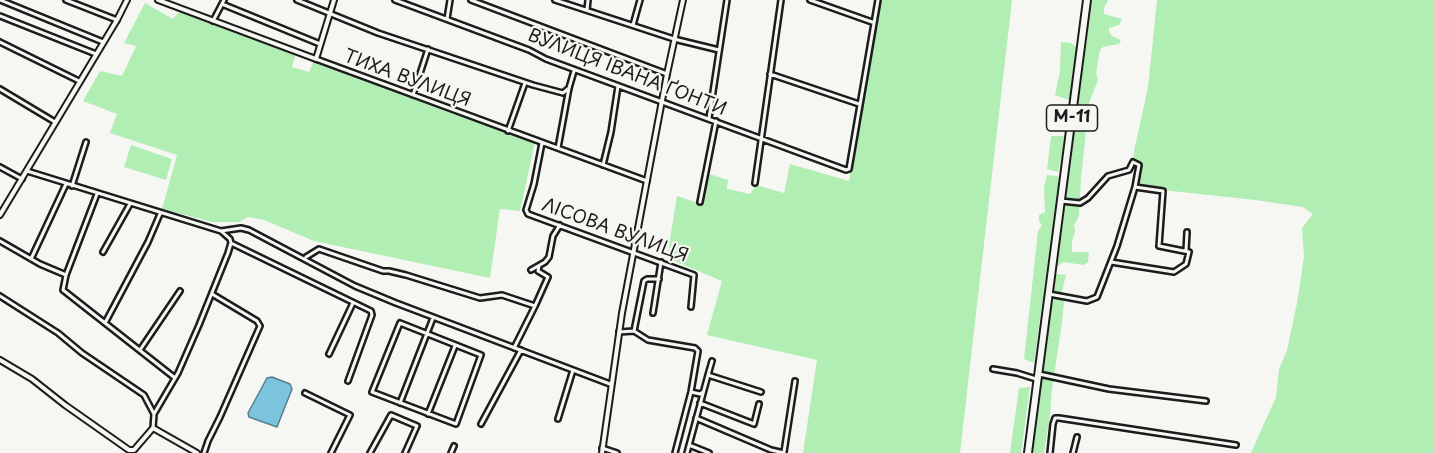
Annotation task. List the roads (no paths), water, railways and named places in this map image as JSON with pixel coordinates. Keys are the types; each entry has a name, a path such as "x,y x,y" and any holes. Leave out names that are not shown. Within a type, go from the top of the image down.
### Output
{"highway":[{"name":"М-11","path":"1028,453 1087,0"}],"street":[{"path":"0,0 104,42"},
{"path":"17,7 20,0"},
{"path":"66,0 117,20"},
{"path":"0,215 127,0"},
{"name":"ТИХА ВУЛИЦЯ","path":"158,0 647,181"},
{"path":"297,0 378,33 525,82 563,93 569,88"},
{"path":"316,59 334,0"},
{"name":"ВУЛИЦЯ ІВАНА ҐОНТИ","path":"395,0 529,50 574,70 849,169 859,104"},
{"path":"447,19 450,0"},
{"path":"471,0 667,74"},
{"path":"555,0 568,2 674,39 719,50"},
{"path":"586,10 588,0"},
{"path":"633,25 640,0"},
{"path":"617,453 602,450 610,384 667,74 683,0"},
{"path":"709,118 727,0"},
{"path":"755,183 781,0"},
{"path":"810,0 872,22"},
{"path":"770,74 859,104 872,22 878,0"},
{"path":"213,21 223,2 321,44"},
{"path":"0,16 96,54"},
{"path":"0,42 78,81"},
{"path":"412,95 428,49"},
{"path":"558,148 574,70"},
{"path":"508,131 525,82"},
{"path":"603,165 618,86"},
{"path":"0,89 55,122"},
{"path":"700,202 716,121"},
{"path":"72,186 86,142"},
{"name":"ЛІСОВА ВУЛИЦЯ","path":"542,143 526,210 528,214 694,275 691,307"},
{"path":"1049,294 1091,301 1097,297 1112,262 1135,187 1139,165 1133,162 1129,170 1108,177 1080,203 1061,201"},
{"path":"0,167 22,179"},
{"path":"27,171 221,231 241,228 249,230 356,286 433,318 610,384"},
{"path":"31,259 66,184"},
{"path":"1112,262 1174,272 1186,264 1190,255 1190,252 1159,246 1163,191 1135,187"},
{"path":"97,194 66,275 63,290 175,378"},
{"path":"104,252 127,207 131,204"},
{"path":"105,323 148,242 160,214"},
{"path":"531,270 549,257 553,236 560,225"},
{"path":"221,231 231,243 373,314 348,381"},
{"path":"1186,251 1187,232"},
{"path":"0,241 31,259 66,275"},
{"path":"153,428 154,414 186,358 213,294 231,243"},
{"path":"305,258 319,249 383,272 406,275 480,298 502,295 535,306"},
{"path":"653,313 661,262"},
{"path":"514,348 548,277 538,271 539,266"},
{"path":"634,331 644,281 659,279"},
{"path":"140,350 180,291"},
{"path":"204,453 210,434 220,417 260,326 257,321 213,294"},
{"path":"0,296 58,333 82,353 144,395 154,414"},
{"path":"329,354 353,303"},
{"path":"400,403 433,318"},
{"path":"399,324 428,334 481,355 482,358 458,423 428,414 373,393 371,390 399,324"},
{"path":"619,332 634,331 648,340 697,349 691,392 675,453"},
{"path":"428,414 455,345"},
{"path":"481,424 521,350"},
{"path":"0,360 32,379 129,450 134,450 153,428"},
{"path":"687,453 712,361"},
{"path":"993,369 1109,389 1206,401"},
{"path":"558,420 573,370"},
{"path":"708,375 761,392"},
{"path":"696,418 771,450 784,453 795,381"},
{"path":"691,392 703,392"},
{"path":"305,393 350,416 331,453"},
{"path":"700,403 754,424 759,404"},
{"path":"370,453 391,416 417,426 405,453"},
{"path":"1050,453 1055,418 1236,445"},
{"path":"153,428 197,453"},
{"path":"1073,453 1077,437"},
{"path":"689,445 709,453"},
{"path":"451,453 454,446"}],"water":[{"path":"272,377 290,384 292,389 277,427 249,417 248,413 267,378"}]}
